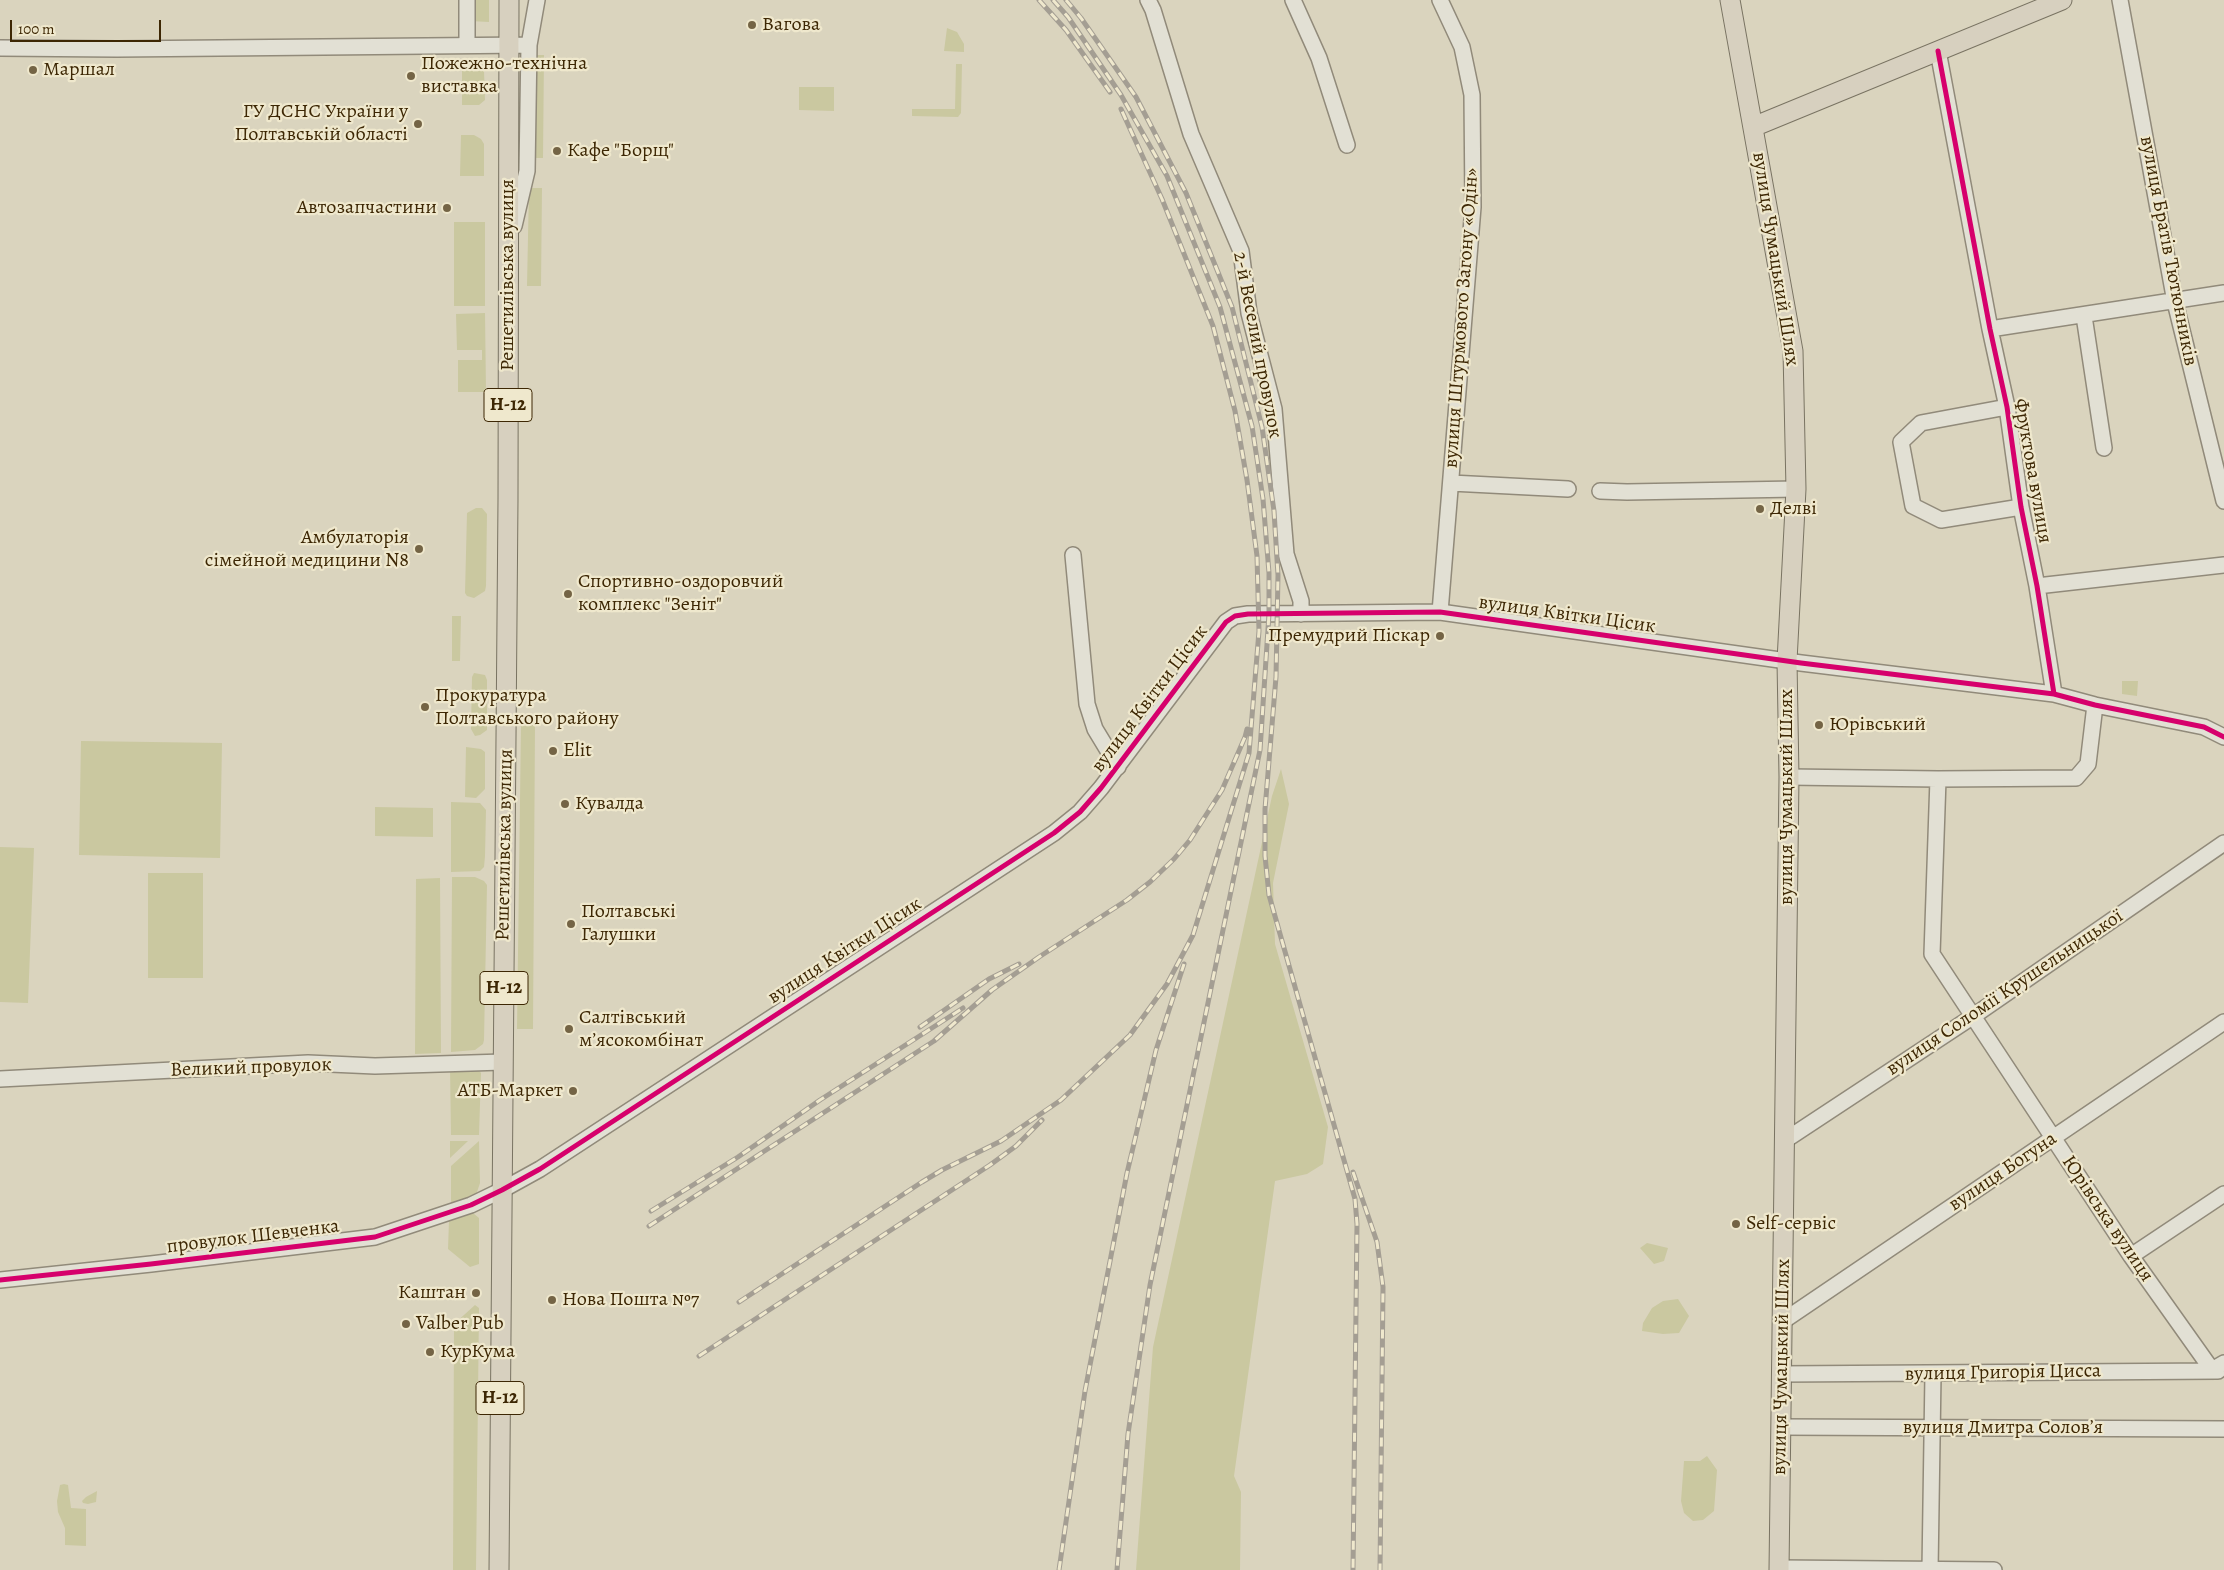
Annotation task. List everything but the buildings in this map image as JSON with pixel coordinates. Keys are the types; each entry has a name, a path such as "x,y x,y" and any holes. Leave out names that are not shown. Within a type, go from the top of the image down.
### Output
{"main road":[{"name":"Решетилівська вулиця","path":"498,1570 508,596 509,0"},
{"name":"вулиця Чумацький Шлях","path":"1730,0 1793,352 1796,489 1786,661 1789,777 1779,1569"},
{"path":"1753,127 2062,0"}],"street":[{"path":"467,0 467,45"},
{"path":"508,249 526,171 529,44 537,0"},
{"name":"2-й Веселий провулок","path":"1148,0 1153,10 1190,134 1241,251 1249,313 1274,409 1286,554 1301,601 1301,614"},
{"path":"1293,0 1319,58 1347,145"},
{"name":"вулиця Штурмового Загону «Одін»","path":"1440,0 1462,47 1472,94 1473,207 1440,612"},
{"name":"вулиця Братів Тютюнників","path":"2120,0 2175,302 2224,501"},
{"path":"0,48 117,49 529,44"},
{"name":"Фруктова вулиця","path":"1938,51 1990,329 2007,407 2021,507 2037,586 2054,694"},
{"path":"1990,329 2224,294"},
{"path":"2084,316 2104,448"},
{"path":"2007,407 1921,423 1901,442 1913,506 1941,520 2021,507"},
{"path":"1451,483 1568,489"},
{"path":"1600,491 1796,489"},
{"path":"1072,555 1087,704 1095,730 1118,767"},
{"path":"2037,586 2224,565"},
{"name":"вулиця Квітки Цісик","path":"502,1190 540,1169 1054,833 1080,812 1118,767 1230,619 1248,614 1440,612 1786,661 2054,694"},
{"path":"2054,694 2095,705 2204,726 2224,737"},
{"path":"1789,777 2076,778 2088,764 2095,705"},
{"name":"Юрівська вулиця","path":"1938,779 1932,954 2131,1256 2220,1368"},
{"name":"вулиця Соломії Крушельницької","path":"1784,1141 1972,1017 2224,844"},
{"name":"вулиця Богуна","path":"1783,1321 2224,1022"},
{"name":"Великий провулок","path":"0,1079 308,1063 375,1066 503,1062"},
{"name":"провулок Шевченка","path":"0,1280 375,1237 471,1205 502,1190"},
{"path":"2131,1256 2224,1194"},
{"name":"вулиця Григорія Цисса","path":"1782,1374 1933,1374 2220,1368"},
{"path":"1930,1570 1933,1374"},
{"name":"вулиця Дмитра Соловʼя","path":"1781,1426 2224,1429"},
{"path":"1779,1569 1994,1570"}],"shaded area":[{"path":"470,0 489,0 489,22 470,21"},
{"path":"947,28 957,32 964,44 964,52 944,51"},
{"path":"531,55 544,55 543,158 531,158"},
{"path":"462,59 470,59 478,63 484,71 485,100 479,105 462,105"},
{"path":"956,64 962,64 961,113 958,117 912,116 912,109 955,109"},
{"path":"799,87 834,87 834,111 799,110"},
{"path":"461,135 474,135 481,139 484,144 484,176 460,176"},
{"path":"529,188 542,188 541,286 527,286"},
{"path":"454,222 485,222 485,306 454,306"},
{"path":"485,313 486,392 458,392 458,360 482,360 482,350 457,350 456,314"},
{"path":"476,508 482,508 487,514 486,586 485,591 474,598 467,596 465,593 467,513"},
{"path":"452,616 461,616 460,661 452,661"},
{"path":"474,673 485,675 487,680 487,730 475,736 471,729 472,677"},
{"path":"2122,681 2138,681 2137,696 2122,694"},
{"path":"521,725 535,725 533,1029 517,1029"},
{"path":"81,741 222,743 220,858 79,855"},
{"path":"466,747 481,749 485,752 485,789 476,798 465,797"},
{"path":"1281,769 1289,804 1273,883 1275,944 1328,1127 1323,1164 1307,1174 1275,1181 1234,1476 1241,1492 1240,1570 1136,1570 1153,1347 1272,796"},
{"path":"451,802 480,803 486,810 484,867 480,871 451,872"},
{"path":"375,807 433,808 433,837 375,836"},
{"path":"0,847 34,848 28,1003 0,1002"},
{"path":"148,873 203,873 203,978 148,978"},
{"path":"452,877 475,877 484,881 487,885 484,1040 483,1044 475,1050 451,1052"},
{"path":"440,878 441,1053 415,1054 416,879"},
{"path":"450,1066 477,1068 481,1073 479,1135 451,1135"},
{"path":"450,1141 468,1141 450,1158"},
{"path":"479,1141 480,1183 477,1192 474,1196 451,1204 451,1166"},
{"path":"473,1213 479,1218 479,1264 470,1267 448,1249 449,1221"},
{"path":"1647,1243 1668,1248 1664,1261 1654,1264 1640,1248"},
{"path":"1678,1299 1689,1316 1679,1333 1663,1334 1642,1331 1643,1323 1652,1308 1663,1301"},
{"path":"475,1305 479,1308 476,1570 453,1570 454,1324"},
{"path":"1707,1456 1717,1470 1714,1511 1703,1520 1693,1521 1684,1513 1681,1501 1684,1461 1700,1461"},
{"path":"60,1485 68,1485 71,1508 86,1509 86,1546 65,1545 65,1528 58,1512 57,1501"},
{"path":"97,1491 96,1502 83,1503 82,1501 86,1497"}],"railway":[{"path":"1039,0 1066,30 1110,92"},
{"path":"1053,0 1068,17 1121,95 1167,176 1220,307 1252,426 1263,499 1269,573 1269,614 1260,750 1150,1285 1128,1434 1117,1570"},
{"path":"1066,0 1081,18 1136,97 1186,193 1232,307 1262,427 1274,511 1278,575 1276,677 1265,809 1265,856 1269,895 1355,1199 1357,1224 1353,1570"},
{"path":"739,1302 922,1182 1001,1141 1061,1100 1130,1035 1167,984 1193,935 1249,753 1259,631 1257,556 1247,480 1235,411 1213,326 1162,199 1121,109"},
{"path":"649,1226 934,1041 992,990 1127,900 1150,882 1174,859 1190,840 1222,790 1247,729"},
{"path":"920,1027 989,979 1019,964"},
{"path":"1059,1570 1085,1391 1127,1173 1156,1050 1184,964"},
{"path":"651,1211 738,1157 820,1100 963,1008"},
{"path":"699,1356 990,1165 1016,1146 1042,1120"},
{"path":"1353,1172 1377,1242 1383,1287 1380,1570"}],"cycle path":[{"path":"1938,51 1990,329 2007,407 2021,507 2037,586 2054,694 2095,705 2204,727 2224,737"},
{"path":"0,1280 375,1237 471,1205 502,1190 540,1169 1054,833 1080,812 1101,788 1226,622 1235,616 1248,614 1440,612 1801,663 2054,694"}],"place":[{"name":"Вагова","path":"752,25"},
{"name":"Маршал","path":"33,70"},
{"name":"Пожежно-технічна виставка","path":"411,76"},
{"name":"ГУ ДСНС України у Полтавській області","path":"418,124"},
{"name":"Кафе \"Борщ\"","path":"557,151"},
{"name":"Автозапчастини","path":"447,208"},
{"name":"Делві","path":"1760,509"},
{"name":"Амбулаторія сімейной медицини N8","path":"419,549"},
{"name":"Спортивно-оздоровчий комплекс \"Зеніт\"","path":"568,594"},
{"name":"Премудрий Піскар","path":"1440,636"},
{"name":"Прокуратура Полтавського району","path":"425,707"},
{"name":"Юрівський","path":"1819,725"},
{"name":"Elit","path":"553,751"},
{"name":"Кувалда","path":"565,804"},
{"name":"Полтавські Галушки","path":"571,924"},
{"name":"Салтівський мʼясокомбінат","path":"569,1029"},
{"name":"АТБ-Маркет","path":"573,1091"},
{"name":"Self-сервіс","path":"1736,1224"},
{"name":"Каштан","path":"476,1293"},
{"name":"Нова Пошта №7","path":"552,1300"},
{"name":"Valber Pub","path":"406,1324"},
{"name":"КурКума","path":"430,1352"}]}
